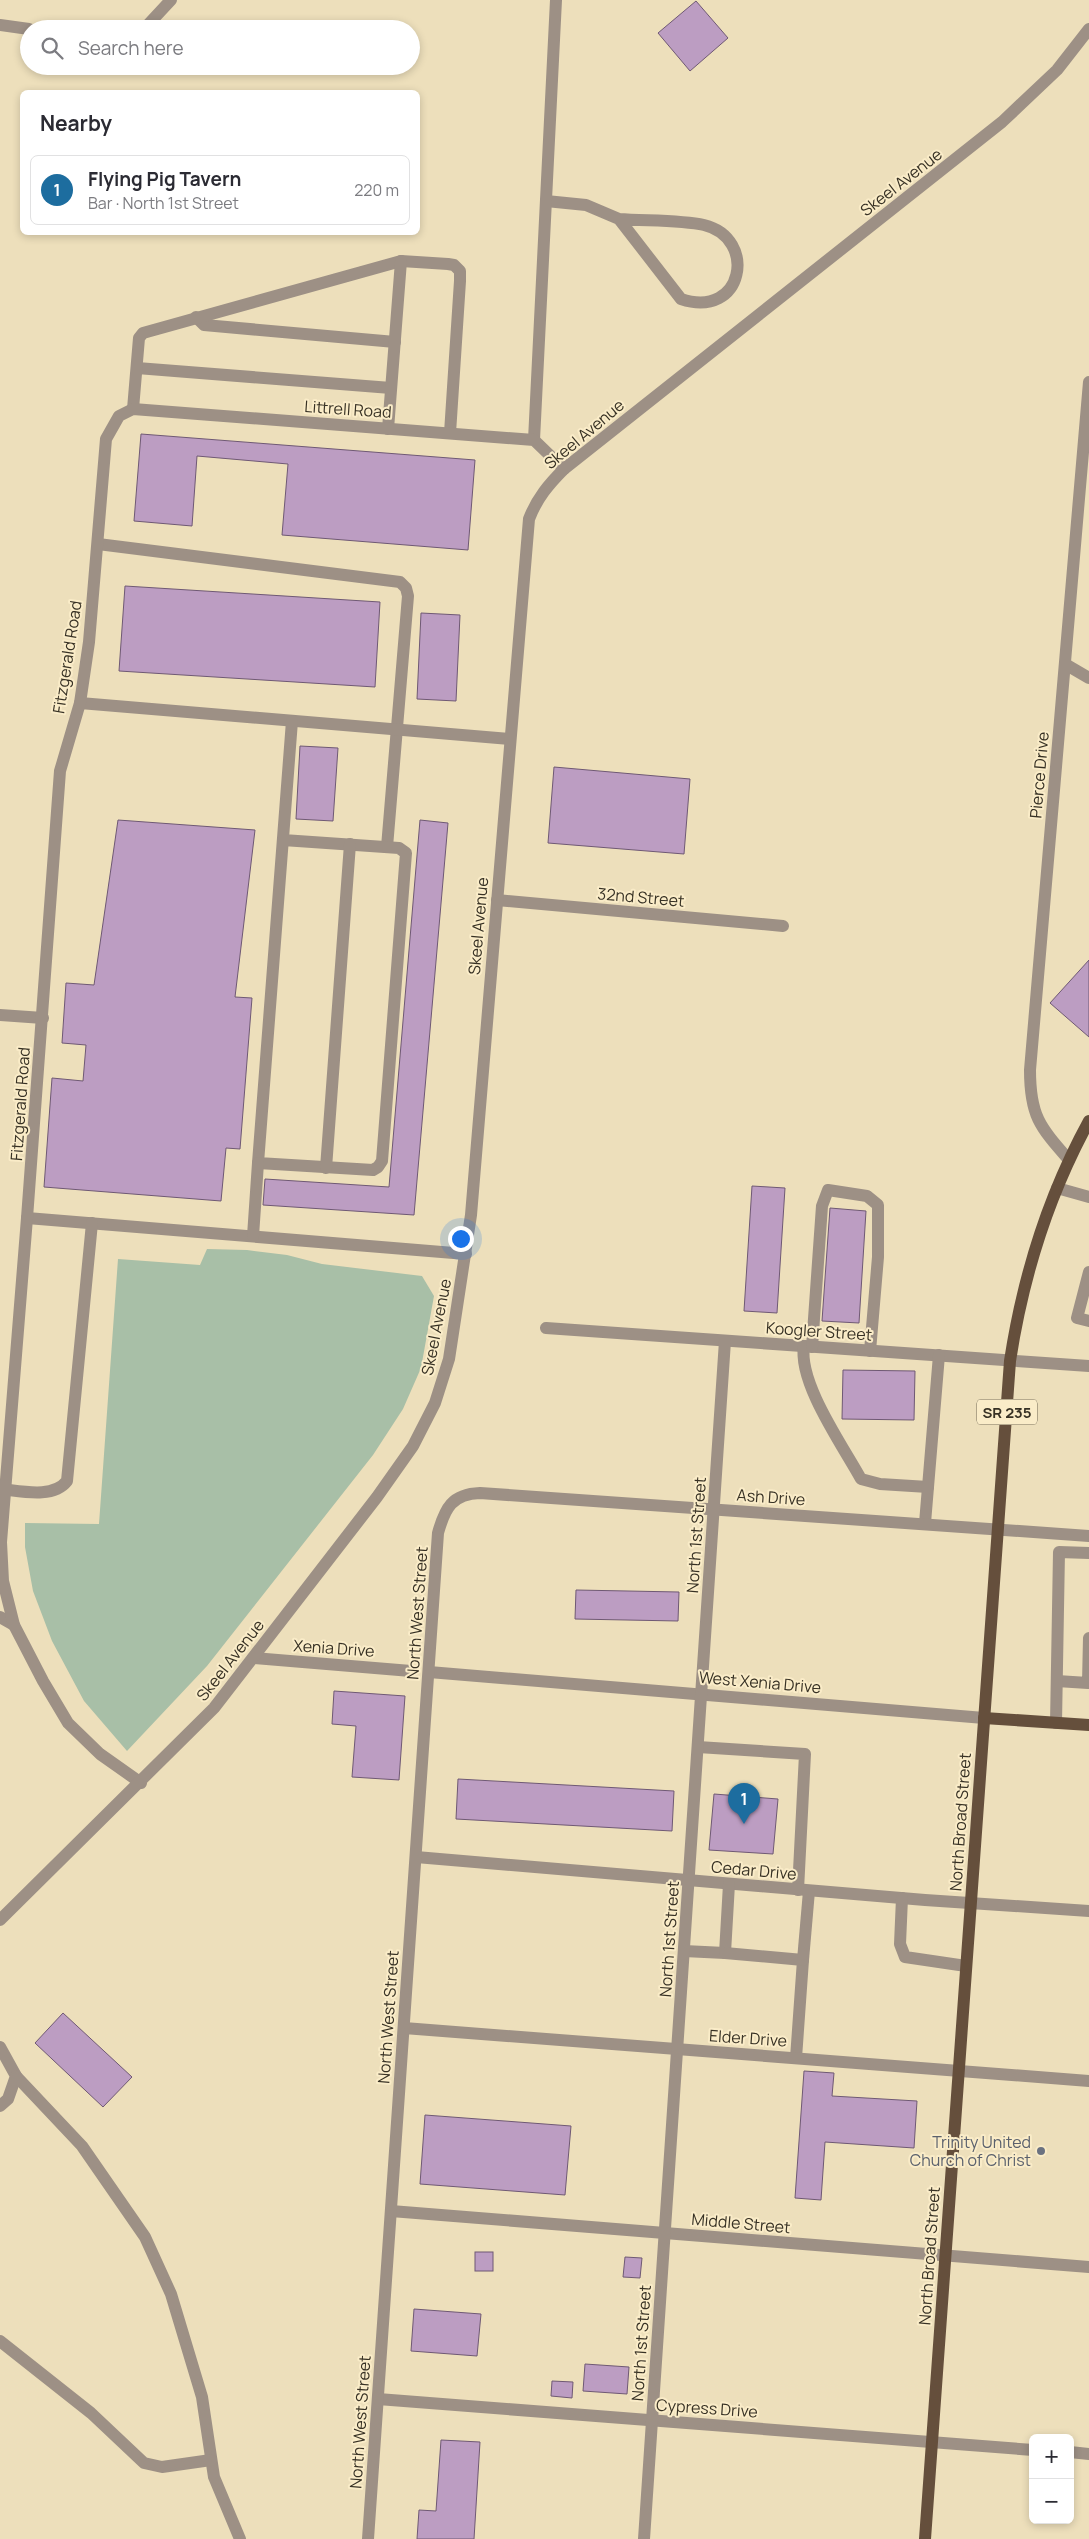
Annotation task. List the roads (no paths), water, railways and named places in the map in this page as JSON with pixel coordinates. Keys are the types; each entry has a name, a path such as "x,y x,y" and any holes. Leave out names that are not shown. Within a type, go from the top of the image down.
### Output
{"main road":[{"name":"North Broad Street","path":"925,2539 1010,1360 1023,1289 1034,1248 1069,1160 1089,1121"},
{"name":"West Xenia Drive","path":"984,1718 1089,1725"}],"street":[{"path":"152,20 171,0"},
{"path":"556,0 534,440 564,469"},
{"path":"0,25 20,28"},
{"name":"Skeel Avenue","path":"0,1920 141,1783 214,1708 376,1497 423,1428 435,1403 449,1359 466,1254 528,519 544,489 564,469 1002,122 1057,70 1089,29"},
{"path":"546,200 586,205 619,219 705,225 723,235 737,254 739,273 731,288 716,300 696,304 681,299 619,219"},
{"path":"388,429 401,261"},
{"path":"133,409 139,338 143,333 401,261 448,264 454,265 460,271 450,433"},
{"path":"196,317 204,325 395,342"},
{"path":"136,368 391,388"},
{"name":"Pierce Drive","path":"1069,1160 1037,1120 1030,1096 1030,1070 1089,382"},
{"name":"Littrell Road","path":"133,409 534,440"},
{"name":"Fitzgerald Road","path":"133,409 119,416 106,439 98,544 80,703 60,771 27,1218 2,1489 1,1542 3,1582 14,1625 68,1723 100,1754 141,1783"},
{"path":"98,544 400,582 406,588 408,596 388,847"},
{"path":"1065,664 1089,678"},
{"path":"80,703 510,739"},
{"path":"253,1236 292,720"},
{"path":"258,1163 373,1170 378,1167 382,1160 406,853 399,848 283,840"},
{"path":"326,1168 350,844"},
{"name":"32nd Street","path":"497,900 783,926"},
{"path":"0,1015 42,1018"},
{"path":"1057,1188 1089,1196"},
{"path":"870,1351 878,1257 878,1205 867,1196 828,1190 822,1206 808,1346 804,1366 813,1394 861,1479 880,1484 928,1487"},
{"path":"27,1218 466,1254"},
{"path":"2,1489 49,1492 61,1489 67,1482 92,1223"},
{"path":"1089,1272 1077,1318 1089,1321"},
{"name":"Koogler Street","path":"546,1328 1089,1366"},
{"name":"North 1st Street","path":"644,2539 725,1340"},
{"path":"925,1523 939,1355"},
{"name":"Ash Drive","path":"453,1502 465,1493 480,1493 998,1528 1089,1536"},
{"name":"North West Street","path":"368,2539 438,1533 443,1516 453,1502"},
{"path":"1056,1723 1059,1533"},
{"path":"1059,1552 1089,1553"},
{"path":"0,1617 14,1625"},
{"path":"1056,1682 1088,1683 1089,1638"},
{"name":"Xenia Drive","path":"253,1658 411,1670"},
{"name":"West Xenia Drive","path":"429,1672 984,1718"},
{"path":"698,1747 805,1754 803,1960 796,2058"},
{"name":"Cedar Drive","path":"416,1857 689,1881 1089,1911"},
{"path":"725,1953 729,1884"},
{"path":"902,1898 900,1944 905,1957 915,1960 966,1966"},
{"path":"684,1951 803,1960"},
{"name":"Elder Drive","path":"404,2028 1089,2080"},
{"path":"0,2047 16,2076 82,2146 146,2237 171,2294 202,2397 214,2477 240,2539"},
{"path":"0,2106 8,2099 16,2076"},
{"name":"Middle Street","path":"391,2211 1089,2267"},
{"path":"0,2341 91,2413 144,2463 162,2467 211,2460"},
{"name":"Cypress Drive","path":"378,2399 1029,2450"},
{"path":"1074,2452 1089,2454"}],"place":[{"name":"Flying Pig Tavern","path":"744,1824"},
{"name":"Trinity United Church of Christ","path":"1041,2151"}]}
